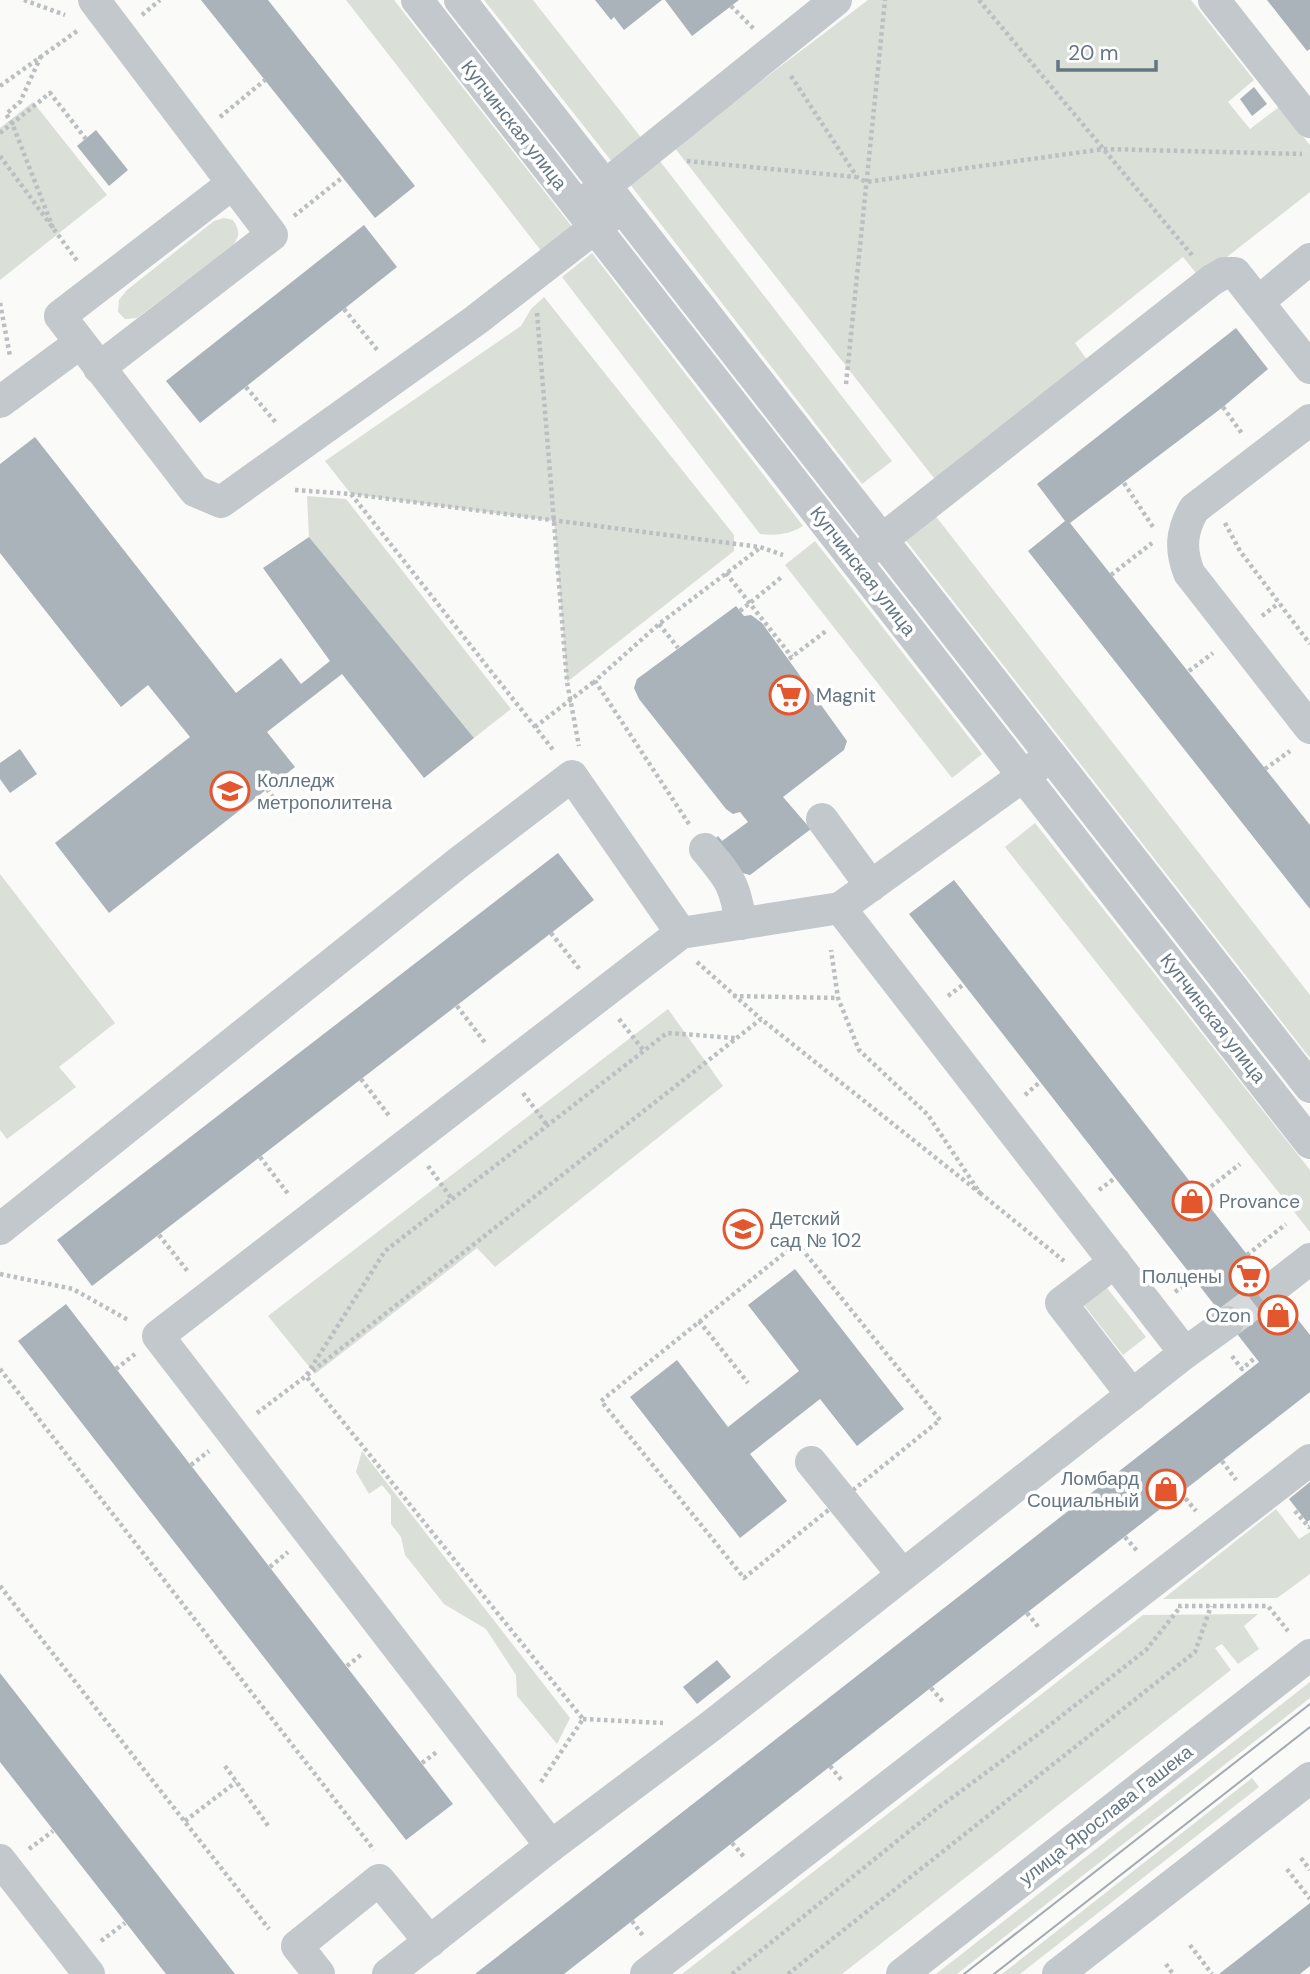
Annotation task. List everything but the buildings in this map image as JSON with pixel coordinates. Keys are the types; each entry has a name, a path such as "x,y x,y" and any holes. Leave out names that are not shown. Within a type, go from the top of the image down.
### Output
{"street":[{"name":"Купчинская улица","path":"417,0 1310,1143"},
{"name":"Купчинская улица","path":"460,0 1310,1087"},
{"path":"232,184 60,316 195,491 221,502 476,320 543,267 587,217 614,196 774,50 836,0"},
{"path":"1214,0 1310,122"},
{"path":"96,12 271,234 100,368"},
{"path":"1258,302 1310,260"},
{"path":"855,561 1224,273 1235,274 1310,368"},
{"path":"0,402 80,343"},
{"path":"1310,420 1194,509 1185,524 1182,541 1183,557 1189,573 1310,728"},
{"path":"551,1846 158,1336 678,937 833,910 872,886 1051,756"},
{"path":"0,1229 447,872 572,776 678,937"},
{"path":"822,819 872,886"},
{"path":"705,849 730,880 737,899 741,924"},
{"path":"833,910 1185,1353"},
{"path":"1273,1288 1310,1259"},
{"path":"1115,1262 1060,1303 1132,1395"},
{"path":"388,1974 551,1846 711,1726 902,1574 1228,1322"},
{"path":"646,1974 1310,1460"},
{"path":"811,1462 902,1574"},
{"name":"улица Ярослава Гашека","path":"901,1974 1310,1655"},
{"path":"1058,1974 1310,1778"},
{"path":"0,1860 89,1974"},
{"path":"319,1974 297,1945 379,1880 430,1942"}],"path":[{"path":"24,0 96,12"},
{"path":"846,384 886,0"},
{"path":"979,0 1212,280"},
{"path":"732,6 774,50 857,177"},
{"path":"0,86 96,12"},
{"path":"0,119 20,102 41,56"},
{"path":"196,136 265,80"},
{"path":"0,132 50,93 86,139"},
{"path":"6,114 12,122 53,228"},
{"path":"685,161 857,177 866,182 1104,149 1310,155"},
{"path":"0,156 58,234"},
{"path":"271,234 342,177"},
{"path":"543,267 536,304 554,521 570,701 583,764 572,776 351,494 554,521 760,547 783,555"},
{"path":"0,303 13,369"},
{"path":"344,309 398,374"},
{"path":"246,387 296,447"},
{"path":"1111,575 1149,547 1158,536 1124,483"},
{"path":"1225,522 1240,551 1310,644"},
{"path":"535,727 595,681 659,624 760,547"},
{"path":"726,573 791,658 825,631"},
{"path":"740,611 783,576"},
{"path":"659,624 678,648"},
{"path":"595,681 705,849"},
{"path":"267,789 282,810"},
{"path":"833,910 838,998 859,1050 928,1115 980,1193"},
{"path":"678,937 733,996 1088,1282"},
{"path":"733,996 838,998"},
{"path":"191,1465 761,1019"},
{"path":"306,1376 385,1251 667,1033 737,1038"},
{"path":"260,1157 309,1220"},
{"path":"1200,1195 1240,1164"},
{"path":"1247,1255 1286,1224"},
{"path":"159,1235 209,1298"},
{"path":"797,1243 940,1420 744,1578 601,1401 699,1321 797,1243"},
{"path":"0,1274 73,1289 158,1336 116,1369"},
{"path":"699,1321 748,1383"},
{"path":"0,1369 379,1856 379,1880"},
{"path":"306,1376 583,1719 711,1726"},
{"path":"1222,1461 1241,1486"},
{"path":"1181,1493 1191,1505"},
{"path":"1294,1509 1308,1527 1310,1526"},
{"path":"1125,1537 1145,1561"},
{"path":"0,1586 276,1937 297,1945"},
{"path":"1168,1605 1268,1606 1288,1632"},
{"path":"732,1974 938,1808 1146,1650 1181,1606"},
{"path":"788,1974 1195,1652 1211,1606"},
{"path":"1027,1613 1047,1637"},
{"path":"931,1688 951,1712"},
{"path":"523,1809 583,1719"},
{"path":"225,1766 270,1827"},
{"path":"830,1766 846,1785"},
{"path":"185,1821 236,1782"},
{"path":"733,1843 748,1861"},
{"path":"1301,1858 1310,1870"},
{"path":"1287,1870 1310,1899"},
{"path":"1190,1945 1212,1974"},
{"path":"1166,1964 1173,1974"}],"shaded area":[{"path":"346,0 394,0 573,228 542,252"},
{"path":"484,0 533,0 643,140 612,162"},
{"path":"868,0 1191,0 1254,80 1228,102 1250,129 1279,107 1310,145 1310,192 1200,278 1183,257 1075,343 1090,364 937,482 674,147"},
{"path":"33,102 107,195 0,280 0,128"},
{"path":"659,160 892,461 862,484 629,183"},
{"path":"224,218 233,220 237,227 238,236 233,245 137,318 125,319 118,312 119,300 127,290 214,221"},
{"path":"592,253 803,526 783,534 760,534 562,277"},
{"path":"544,297 734,535 734,551 567,682 554,521 351,494 325,461 521,326 531,309"},
{"path":"307,496 346,499 511,709 474,738 309,537"},
{"path":"934,514 1310,995 1310,1058 904,538"},
{"path":"815,541 982,754 952,778 785,565"},
{"path":"1035,823 1310,1170 1310,1232 1005,847"},
{"path":"0,874 115,1023 59,1067 76,1087 7,1139 0,1130"},
{"path":"668,1009 723,1086 495,1267 477,1248 315,1374 268,1316"},
{"path":"1107,1288 1146,1337 1123,1355 1084,1305"},
{"path":"362,1451 570,1718 557,1744 517,1696 516,1675 486,1629 444,1604 405,1555 401,1537 391,1524 391,1496 382,1485 369,1494 356,1472"},
{"path":"1276,1509 1299,1539 1310,1532 1310,1574 1277,1598 1163,1599"},
{"path":"1258,1614 1244,1626 1259,1649 1238,1664 1222,1644 1215,1648 1231,1670 842,1974 682,1974 1143,1615"},
{"path":"1310,1682 1310,1698 957,1974 936,1974"},
{"path":"1252,1778 1259,1787 1020,1974 1002,1974"}],"tunnel":[{"path":"1228,1322 1273,1288"}],"tram line":[{"path":"964,1974 1310,1704"},
{"path":"994,1974 1310,1727"}],"place":[{"name":"Magnit","path":"789,695"},
{"name":"Колледж метрополитена","path":"230,791"},
{"name":"Provance","path":"1192,1201"},
{"name":"Детский сад № 102","path":"743,1229"},
{"name":"Полцены","path":"1249,1276"},
{"name":"Ozon","path":"1278,1315"},
{"name":"Ломбард Социальный","path":"1166,1489"}]}
